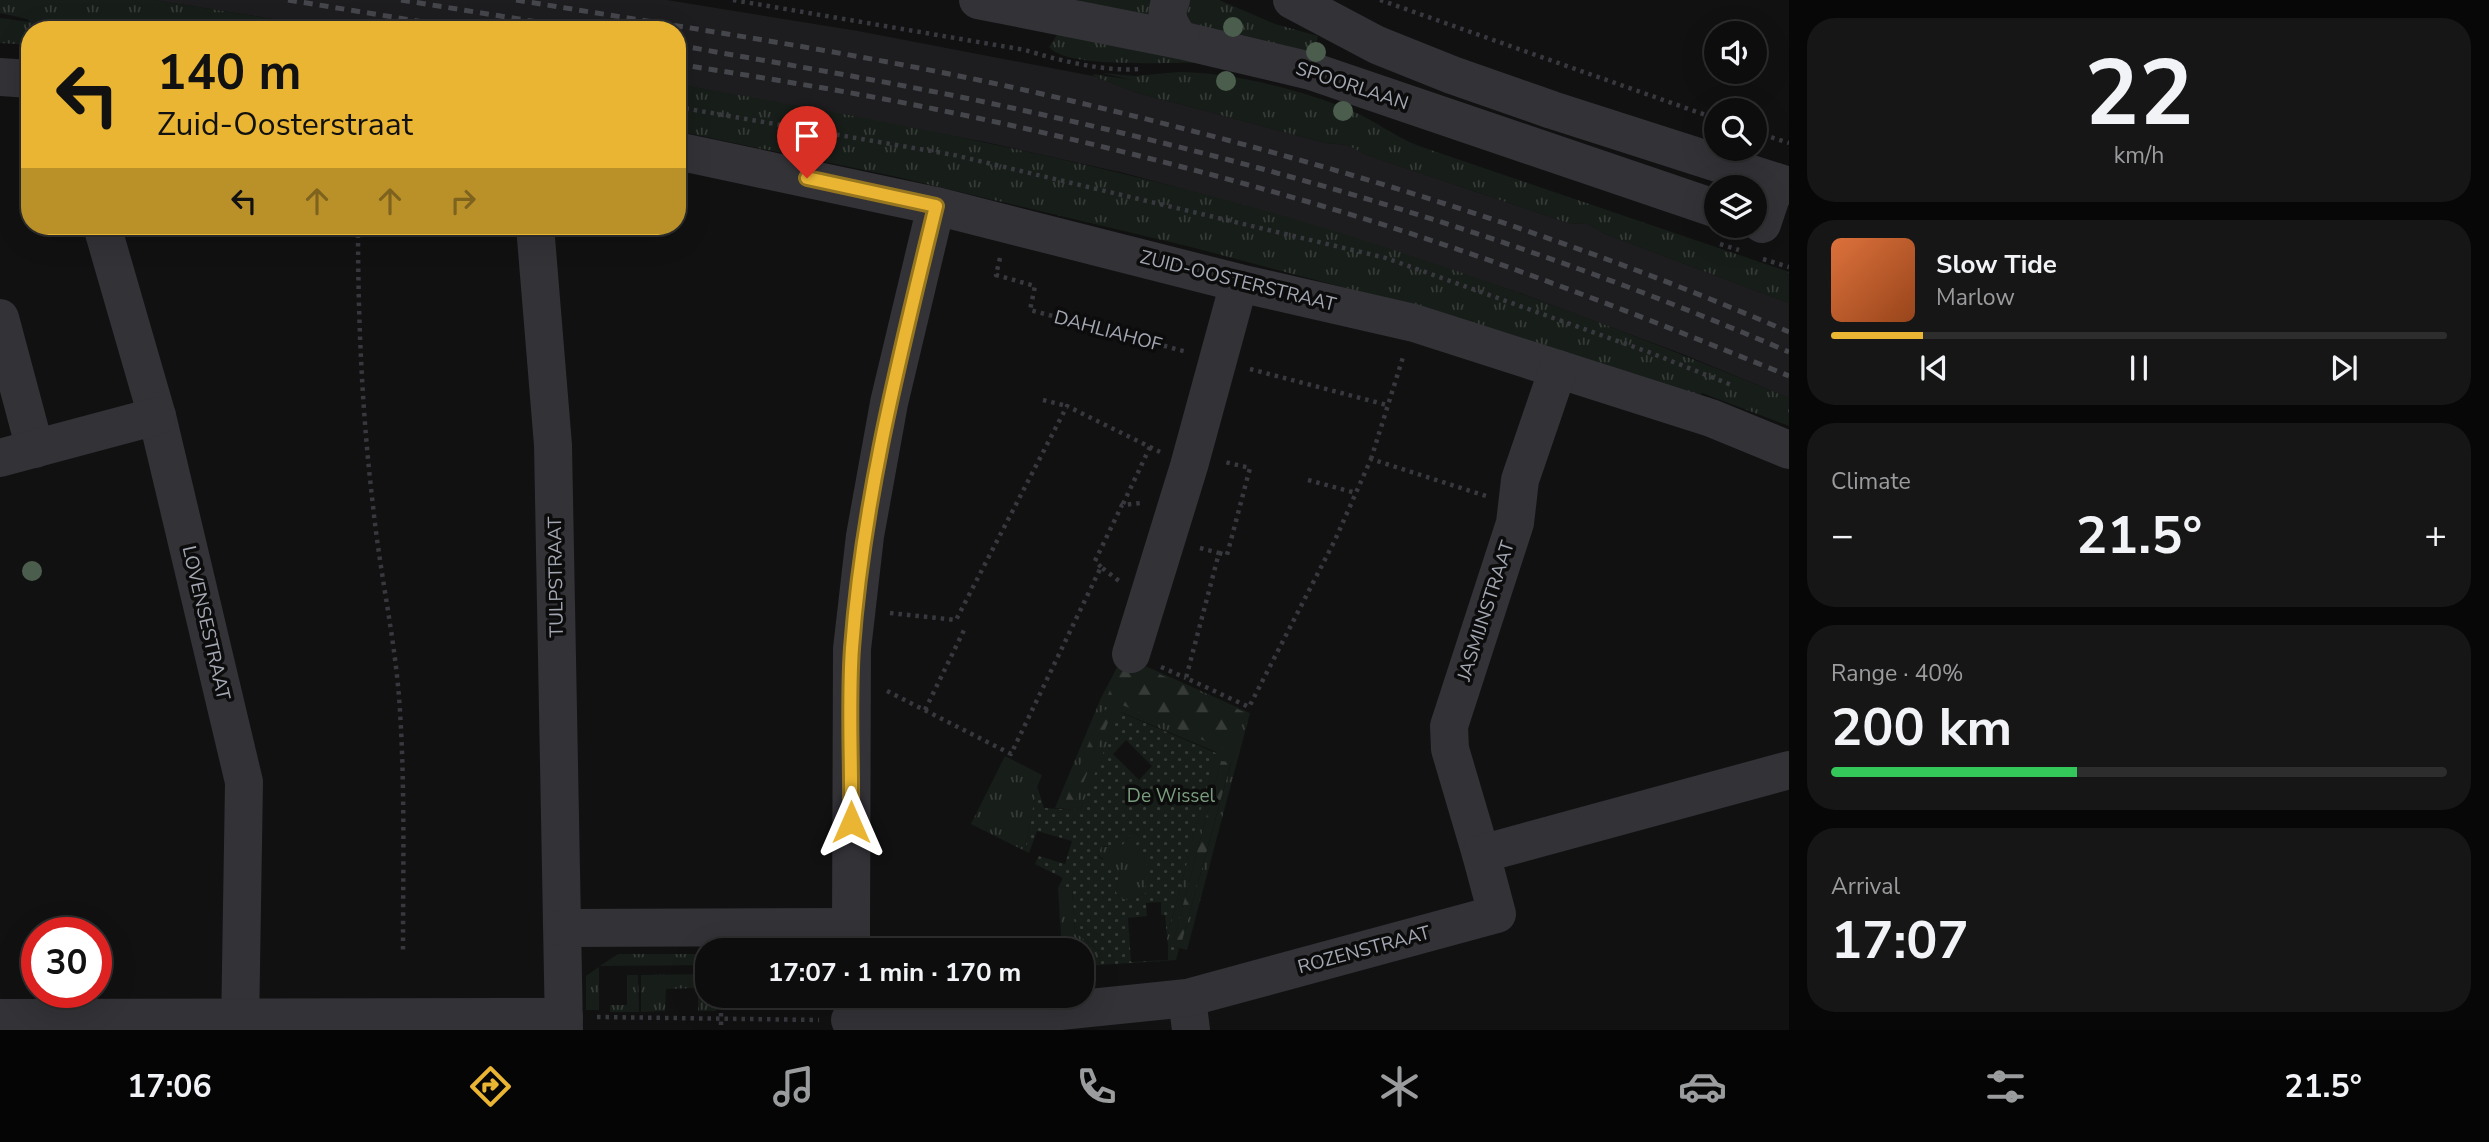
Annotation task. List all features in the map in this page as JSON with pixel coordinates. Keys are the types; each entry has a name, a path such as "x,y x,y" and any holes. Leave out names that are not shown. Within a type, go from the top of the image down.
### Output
{"street":[{"name":"SPOORLAAN","path":"978,0 1180,40 1311,71 1704,205"},
{"path":"1171,0 1166,14 1167,20 1180,40"},
{"path":"1292,0 1377,45 1452,75 1783,184 1769,227"},
{"path":"0,77 21,78"},
{"name":"ZUID-OOSTERSTRAAT","path":"686,153 936,206 1239,283 1414,323 1711,418 1789,450"},
{"path":"851,938 852,649 865,536 889,403 936,206"},
{"name":"LOVENSESTRAAT","path":"105,235 157,416 244,782 240,1023"},
{"name":"TULPSTRAAT","path":"536,235 553,445 564,1024"},
{"path":"1131,654 1167,539 1239,283"},
{"path":"0,318 18,453 157,416"},
{"name":"JASMIJNSTRAAT","path":"1481,854 1450,749 1449,726 1515,523 1520,480 1558,369"},
{"path":"1481,854 1789,770"},
{"name":"ROZENSTRAAT","path":"850,1015 1003,1017 1189,1014 1497,914 1481,854"},
{"path":"564,928 825,938"},
{"path":"0,1018 240,1023 564,1024"}],"path":[{"path":"733,0 1039,54"},
{"path":"1380,0 1704,114"},
{"path":"686,109 954,155 1386,258 1651,353 1734,386"},
{"path":"1767,136 1789,144"},
{"name":"DAHLIAHOF","path":"1008,224 996,275 1035,286 1030,310 1387,405"},
{"path":"358,235 358,317 373,507 400,710 403,950"},
{"path":"1219,553 1186,678 1249,707 1335,540 1371,459 1414,323"},
{"path":"1044,400 1067,406 1150,447 1186,473"},
{"path":"857,609 956,620 1067,406"},
{"path":"1147,604 1095,561 1150,447"},
{"path":"1371,459 1517,506"},
{"path":"1122,505 1186,473 1250,468 1227,555 1167,539"},
{"path":"1308,480 1356,493"},
{"path":"852,688 880,688 1011,754 1101,567"},
{"path":"925,710 966,626"},
{"path":"721,1008 721,1030"},
{"path":"564,1024 850,1015"}],"shaded area":[{"path":"154,0 667,0 858,31 1093,76 1138,93 1325,143 1347,145 1367,155 1568,223 1588,224 1605,234 1789,303 1789,398 1685,355 1523,294 1352,237 1239,204 1124,173 985,142 686,86 686,21 285,21"}],"green space":[{"path":"0,0 154,0 285,21 29,21 0,13"},
{"path":"1079,0 1161,0 1157,17 1075,6"},
{"path":"1186,0 1219,0 1275,24 1318,36 1316,46 1323,48 1320,58 1191,25 1182,7"},
{"path":"0,18 22,21 21,44 0,43"},
{"path":"1059,32 1206,63 1123,63 1077,59 1060,54 1049,47"},
{"path":"1178,72 1243,79 1312,96 1361,115 1419,146 1789,272 1789,303 1605,234 1588,224 1568,223 1367,155 1347,145 1325,143 1138,93 1093,76 1132,80 1102,73 1135,76"},
{"path":"686,86 909,127 1063,160 1215,197 1355,237 1543,302 1789,398 1789,426 1702,393 1697,405 1365,293 1191,247 893,176 686,133"},
{"path":"1123,656 1250,713 1187,950 1168,945 1167,938 1216,752 1121,712 1080,810 1055,808 1101,698","holes":["1103,709 1075,803 1066,802","1221,761 1231,763 1182,941 1174,939"]},
{"path":"1123,658 1244,712 1234,749 1219,747 1120,704 1108,695"},
{"path":"1103,708 1111,715 1075,803 1065,802"},
{"name":"De Wissel","path":"1120,712 1216,753 1167,938 1165,915 1161,915 1161,902 1146,903 1147,916 1128,918 1131,962 1168,960 1168,945 1179,948 1176,960 1100,965 1094,938 1083,938 1075,932 1072,887 1058,888 1063,878 1035,864 1039,856 1065,864 1072,841 1037,831 1029,853 1025,851 1037,786 1044,808 1080,810","holes":["1126,740 1152,766 1139,780 1113,754","1133,831 1139,836 1135,847 1139,857 1146,862 1146,893 1130,901 1120,898 1116,892 1120,873 1108,860 1101,859 1098,855 1101,847 1106,846 1113,850 1122,846"]},
{"path":"1005,756 1042,775 1037,787 1025,851 971,824"},
{"path":"1221,761 1231,762 1182,941 1174,939"},
{"path":"1133,831 1139,836 1146,862 1146,893 1130,901 1120,898 1116,892 1120,873 1098,855 1101,847 1122,846"},
{"path":"1072,887 1075,932 1083,938 1061,938 1058,888"},
{"path":"1094,947 1099,951 1100,965 1094,965"},
{"path":"618,954 695,954 695,965 600,966"},
{"path":"599,967 599,1010 586,1010 586,976"},
{"path":"695,974 695,988 666,989 665,1011 641,1012 641,975"},
{"path":"627,975 638,975 639,1012 610,1012 610,1005 627,1005"},
{"path":"698,1008 716,1008 716,1011 698,1011"}],"railway":[{"path":"288,0 418,21"},
{"path":"401,0 531,21"},
{"path":"516,0 644,21"},
{"path":"686,28 984,81 1239,143 1332,169 1517,228 1609,260 1789,332"},
{"path":"686,47 895,84 1026,111 1124,133 1317,184 1508,244 1603,278 1789,352"},
{"path":"686,65 858,94 993,121 1157,160 1265,190 1379,223 1497,263 1789,376"}],"route":[{"path":"807,178 936,206 889,403 865,536 852,649 851,822"}]}
